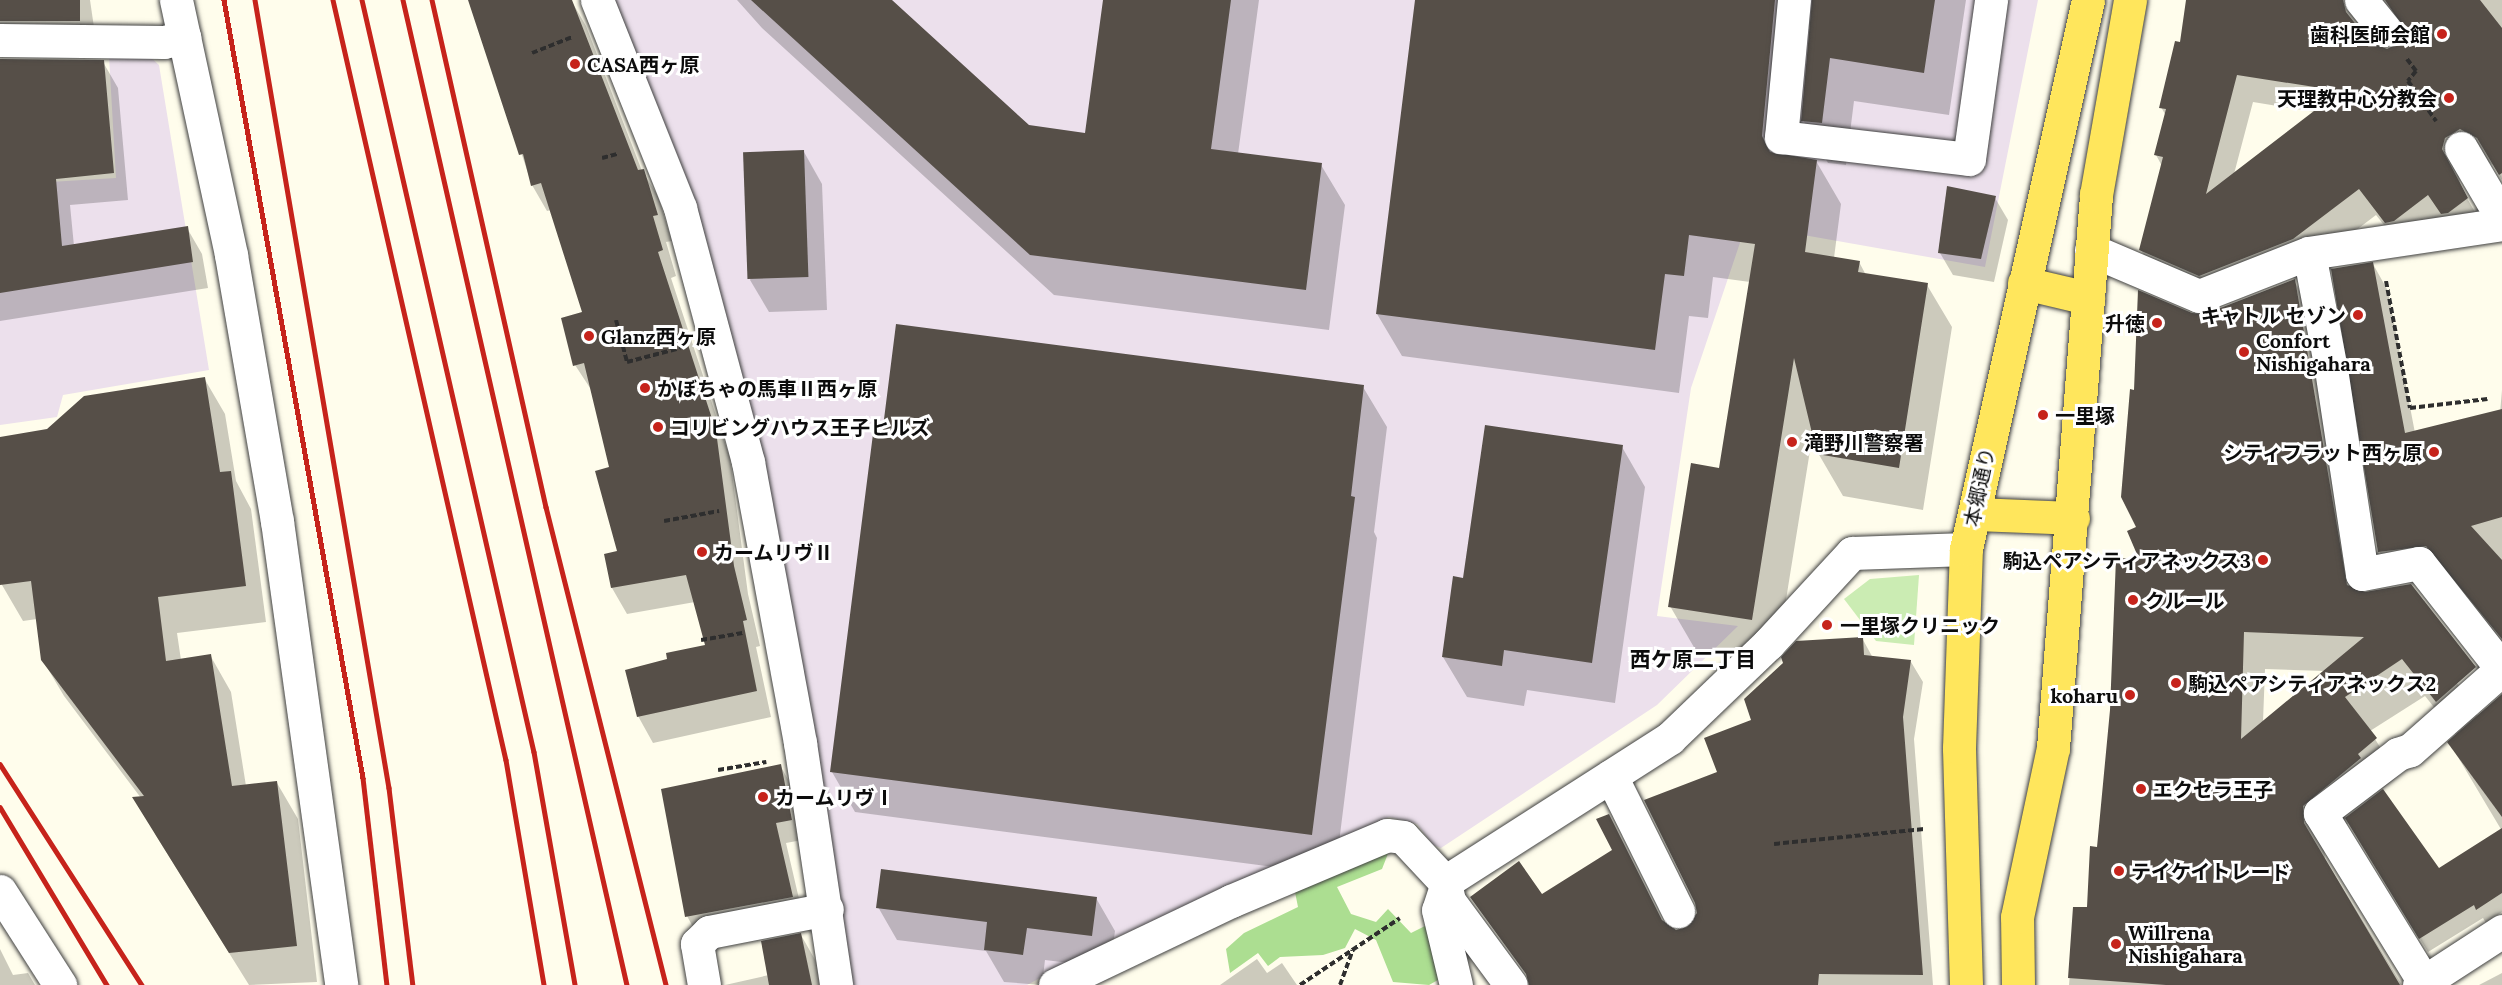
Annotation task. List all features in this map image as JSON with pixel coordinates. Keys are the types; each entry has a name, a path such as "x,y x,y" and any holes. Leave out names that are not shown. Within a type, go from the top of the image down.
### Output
{"main road":[{"name":"本郷通り","path":"1966,985 1959,748 1966,549 2088,0"},
{"path":"2018,985 2018,917 2053,748 2073,518 2096,195 2130,0"},
{"path":"2024,283 2088,298"},
{"path":"1974,514 2073,518"}],"street":[{"path":"176,0 231,255 277,521 340,985"},
{"path":"597,0 680,208 716,339 756,505 802,755 827,909 836,985"},
{"path":"1794,0 1781,137 1969,159 1991,0"},
{"path":"2361,0 2385,30"},
{"path":"0,40 164,42 184,37"},
{"path":"2461,148 2502,218"},
{"path":"2091,249 2199,296 2309,254 2502,224"},
{"path":"2309,254 2331,369 2362,574 2419,563 2502,669 2410,750 2398,754 2320,813 2421,984 2502,931"},
{"path":"1456,985 1438,910 1445,885 1670,738 1768,644 1852,553 1966,549"},
{"path":"1611,776 1678,911"},
{"path":"1055,985 1093,977 1231,901 1387,835 1403,837 1445,885 1449,901 1511,985"},
{"path":"0,891 60,985"},
{"path":"704,985 697,944 709,932 827,909"}],"path":[{"path":"2385,30 2416,71 2408,81 2455,148 2461,148"},
{"path":"2381,243 2410,408 2487,399"},
{"path":"616,320 627,362 716,339"},
{"path":"664,521 756,505"},
{"path":"718,770 802,755"},
{"path":"1774,844 1930,829"},
{"path":"1300,985 1445,885"},
{"path":"1340,985 1353,949"}],"shaded area":[{"path":"608,0 2038,0 1985,267 1746,225 1691,388 1657,616 1738,626 1657,705 1441,848 1433,845 1417,824 1389,817 1115,938 1027,985 847,985 751,432"},
{"path":"148,55 159,65 209,370 63,395 57,417 0,425 0,185 116,178 109,56"}],"green space":[{"path":"1919,575 1914,645 1876,641 1844,599 1870,579"},
{"path":"1391,846 1382,869 1337,887 1351,914 1376,922 1388,909 1411,933 1431,923 1467,958 1454,971 1429,985 1393,982 1376,940 1355,929 1345,948 1323,955 1280,957 1268,966 1258,953 1230,973 1226,949 1244,933 1298,907 1294,887"}],"building":[{"path":"0,0 80,0 80,21 0,21"},
{"path":"468,0 572,0 638,170 644,169 658,215 653,216 663,250 658,252 716,431 734,566 747,620 743,621 757,691 637,717 625,670 667,659 666,653 705,645 686,575 611,588 604,554 617,551 595,471 609,467 584,363 573,366 561,318 582,312 541,183 531,186 523,154 519,155"},
{"path":"751,0 892,0 1029,125 1085,133 1103,0 1231,0 1211,149 1322,163 1306,290 1030,255"},
{"path":"1415,0 1775,0 1762,136 1770,152 1817,160 1805,252 1860,261 1858,272 1928,283 1899,468 1817,454 1794,358 1752,620 1668,607 1691,463 1719,468 1755,244 1689,235 1684,276 1665,274 1655,350 1376,314"},
{"path":"1812,0 1935,0 1924,73 1830,58 1822,123 1801,121"},
{"path":"2186,0 2343,0 2346,12 2370,42 2387,49 2397,44 2404,28 2385,0 2480,0 2502,28 2502,173 2499,175 2477,138 2460,129 2445,138 2442,149 2468,198 2448,213 2441,214 2428,195 2394,221 2385,223 2359,189 2293,239 2199,276 2139,250 2163,157 2154,155 2166,109 2159,108 2175,41 2180,42","holes":["2237,75 2340,91 2206,194"]},
{"path":"0,59 104,60 114,173 56,179 62,246 188,226 193,262 0,293"},
{"path":"804,150 808,277 747,279 743,152"},
{"path":"1947,186 1996,196 1981,259 1938,253"},
{"path":"2373,262 2405,433 2502,409 2502,517 2471,526 2502,560 2502,639 2426,546 2378,552 2331,269"},
{"path":"2295,279 2347,585 2365,592 2411,584 2476,667 2436,702 2402,659 2345,697 2377,738 2358,754 2361,758 2303,806 2304,823 2400,985 2166,985 2068,978 2073,907 2087,907 2090,846 2097,847 2110,710 2116,558 2139,559 2127,531 2136,527 2121,497 2130,389 2134,390 2138,290 2192,313 2205,314","holes":["2244,632 2364,637 2241,739"]},
{"path":"896,324 1364,385 1351,496 1355,497 1312,835 830,772 873,434 882,435"},
{"path":"205,377 220,472 231,471 246,586 158,597 166,661 211,654 232,786 277,781 297,946 229,953 132,797 144,796 41,660 31,581 0,585 0,437 47,429 84,396"},
{"path":"1485,425 1623,445 1592,663 1504,650 1502,666 1442,657 1453,576 1463,578"},
{"path":"1863,637 1864,655 1911,660 1903,717 1923,975 1819,974 1818,985 1529,985 1526,974 1470,897 1519,861 1542,894 1612,850 1596,819 1609,814 1662,920 1676,930 1687,927 1697,913 1695,903 1644,800 1717,772 1704,738 1751,720 1744,699 1783,663 1781,657 1796,641"},
{"path":"2502,694 2502,817 2447,742"},
{"path":"781,764 792,820 776,823 793,897 685,917 661,789"},
{"path":"2383,789 2439,868 2502,828 2502,893 2476,910 2474,905 2419,939 2345,818"},
{"path":"881,869 1097,897 1092,936 1027,928 1023,955 984,950 987,922 876,908"},
{"path":"801,933 812,985 769,985 761,941"}],"railway":[{"path":"224,0 363,778 387,985"},
{"path":"255,0 389,788 413,985"},
{"path":"333,0 506,760 544,985"},
{"path":"362,0 534,752 575,985"},
{"path":"403,0 627,985"},
{"path":"432,0 546,507 666,985"},
{"path":"0,764 142,985"},
{"path":"0,807 107,985"}],"place":[{"name":"歯科医師会館","path":"2442,34"},
{"name":"CASA西ヶ原","path":"575,64"},
{"name":"天理教中心分教会","path":"2449,98"},
{"name":"キャトル セゾン","path":"2358,315"},
{"name":"升徳","path":"2157,323"},
{"name":"Glanz西ヶ原","path":"589,336"},
{"name":"Confort Nishigahara","path":"2244,352"},
{"name":"かぼちゃの馬車Ⅱ西ヶ原","path":"645,388"},
{"name":"一里塚","path":"2043,415"},
{"name":"コリビングハウス王子ヒルズ","path":"658,427"},
{"name":"滝野川警察署","path":"1792,442"},
{"name":"シティフラット西ヶ原","path":"2434,452"},
{"name":"カームリヴⅡ","path":"702,552"},
{"name":"駒込ペアシティアネックス3","path":"2263,560"},
{"name":"クルール","path":"2133,600"},
{"name":"一里塚クリニック","path":"1827,625"},
{"name":"駒込ペアシティアネックス2","path":"2176,683"},
{"name":"koharu","path":"2130,695"},
{"name":"エクセラ王子","path":"2141,789"},
{"name":"カームリヴⅠ","path":"763,797"},
{"name":"テイケイトレード","path":"2119,871"},
{"name":"Willrena Nishigahara","path":"2116,944"}],"district":[{"name":"西ケ原二丁目","path":"1693,660"}]}
